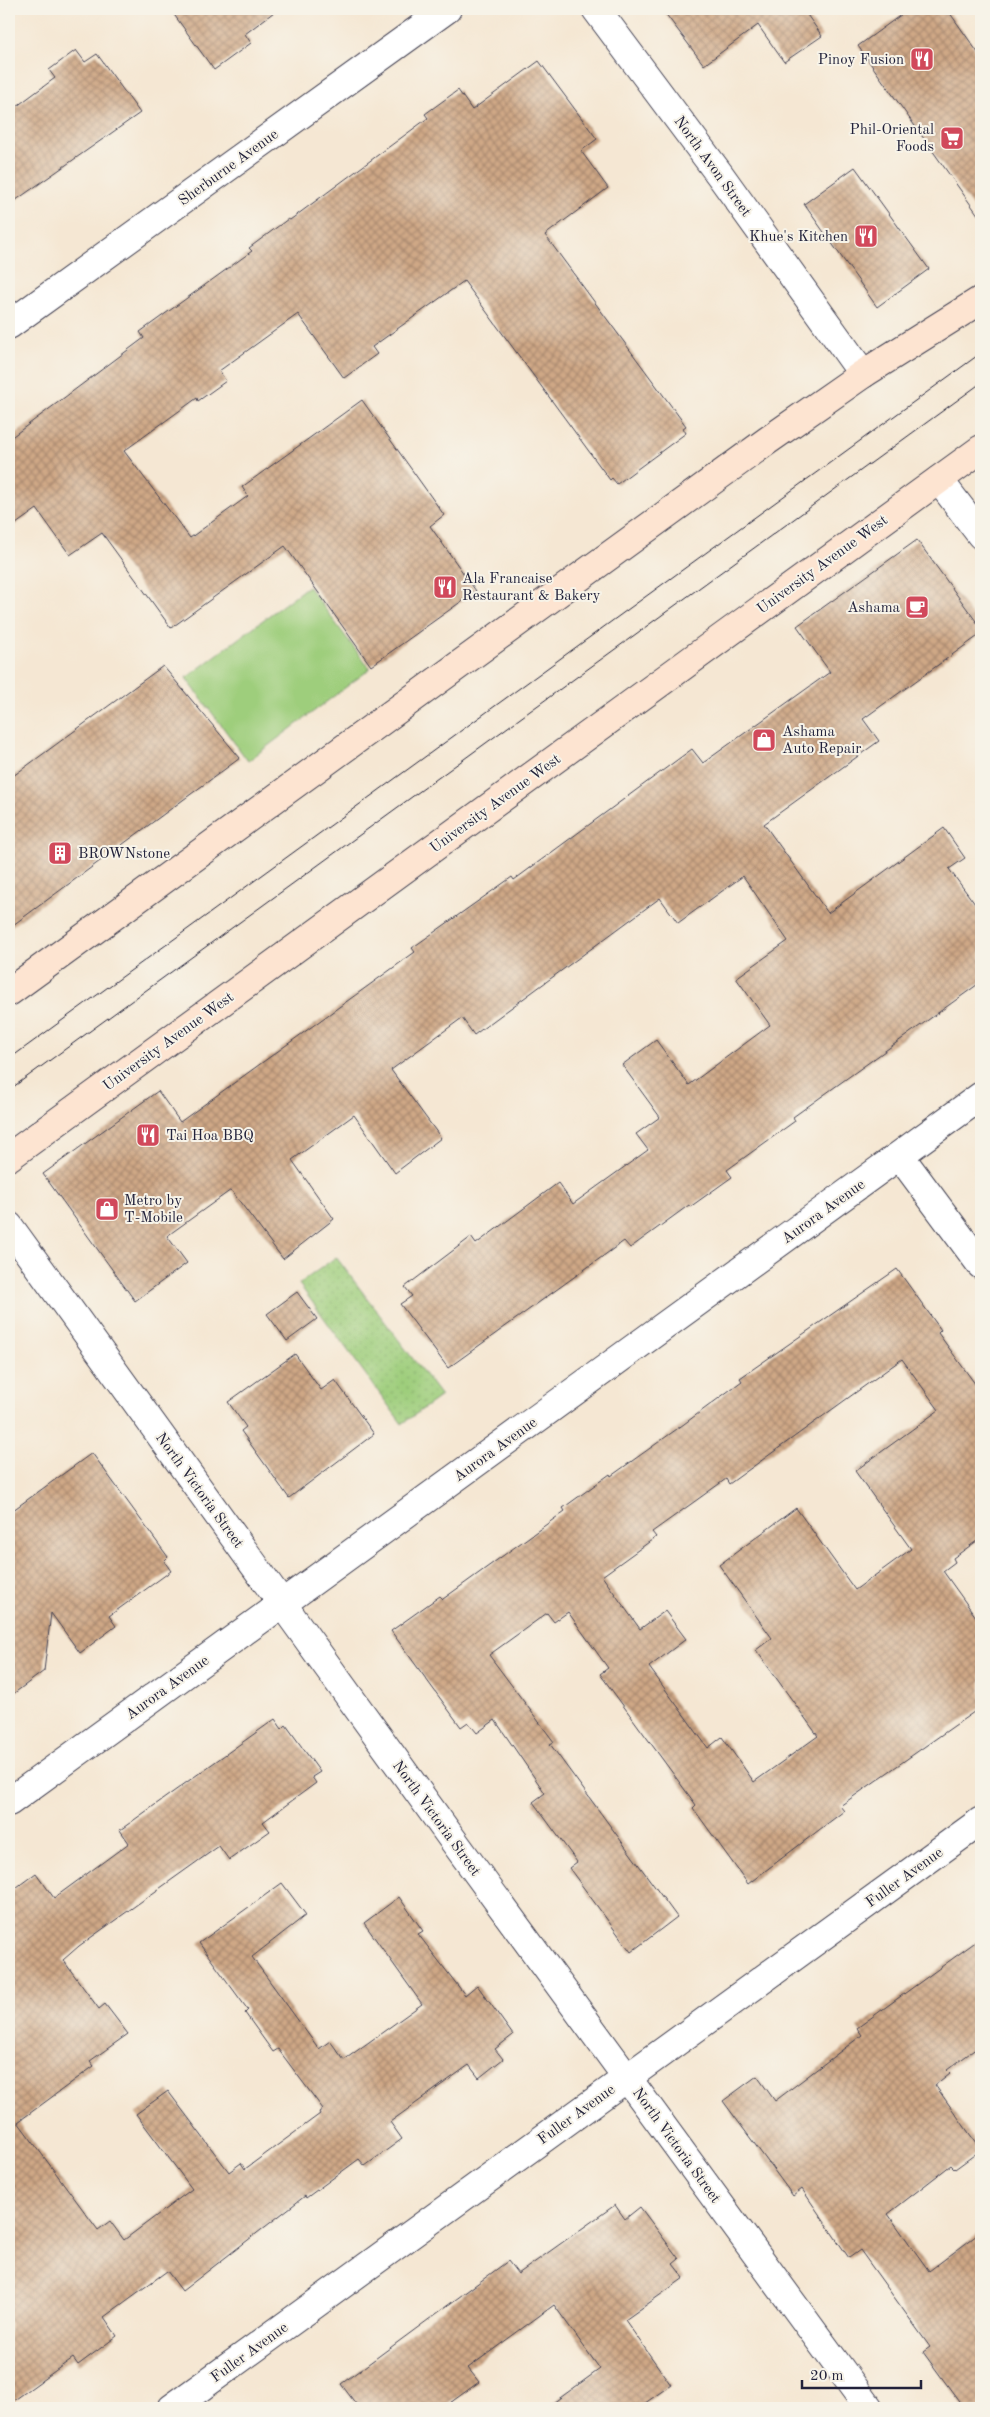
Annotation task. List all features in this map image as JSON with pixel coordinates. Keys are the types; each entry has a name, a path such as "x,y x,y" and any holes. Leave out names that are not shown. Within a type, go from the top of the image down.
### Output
{"main road":[{"path":"9,992 767,441 863,374 981,300"},
{"name":"University Avenue West","path":"9,1157 981,449"}],"street":[{"name":"Sherburne Avenue","path":"9,326 447,9"},
{"name":"North Avon Street","path":"596,9 716,168 863,374"},
{"path":"939,480 981,534"},
{"name":"Aurora Avenue","path":"9,1802 981,1096"},
{"path":"900,1156 981,1265"},
{"name":"North Victoria Street","path":"9,1226 282,1604 870,2408"},
{"name":"Fuller Avenue","path":"172,2408 981,1821"}],"green space":[{"path":"308,586 370,669 248,761 186,678"},
{"path":"336,1257 441,1396 402,1424 299,1284"}],"building":[{"path":"170,9 278,9 245,34 251,43 214,70"},
{"path":"662,9 803,9 822,36 784,62 758,25 704,65"},
{"name":"Phil-Oriental Foods","path":"909,9 947,9 981,57 981,219 858,46"},
{"path":"76,50 85,62 97,54 140,113 9,205 9,112 55,78 49,70"},
{"path":"539,61 597,139 581,151 608,188 545,235 686,426 683,428 686,433 617,484 612,478 610,480 464,281 372,347 377,354 344,378 298,314 219,371 226,381 198,401 197,398 124,451 190,538 248,496 242,487 362,400 444,515 430,526 476,591 371,666 285,546 171,628 102,533 70,555 37,509 9,529 9,439 144,338 140,332 252,251 249,248 288,219 290,220 428,118 425,114 458,90 472,110"},
{"name":"Khue's Kitchen","path":"855,167 929,269 877,307 804,204"},
{"path":"917,540 981,628 981,634 863,719 879,741 764,824 828,913 944,828 965,858 949,869 981,912 981,982 793,1117 795,1121 727,1170 732,1177 690,1207 689,1205 630,1248 624,1241 448,1368 400,1304 412,1296 405,1287 471,1237 476,1244 558,1183 573,1204 648,1150 636,1134 660,1117 622,1065 656,1040 689,1085 770,1025 736,978 788,941 743,876 678,923 660,898 474,1035 462,1018 391,1070 441,1138 395,1173 354,1115 292,1160 334,1219 283,1259 231,1190 167,1236 187,1263 135,1301 43,1174 158,1091 180,1122 415,952 412,948 512,877 514,880 692,749 703,763 830,672 797,626"},
{"name":"BROWNstone","path":"163,666 240,758 9,928 9,779"},
{"path":"897,1269 941,1330 938,1333 981,1392 981,1538 953,1558 955,1562 943,1571 981,1624 981,1707 840,1806 844,1811 748,1884 693,1808 696,1805 600,1674 608,1668 568,1612 554,1622 547,1613 489,1655 554,1742 550,1744 677,1917 631,1952 569,1868 577,1862 533,1802 545,1793 495,1720 477,1733 468,1722 461,1727 391,1631 440,1596 443,1599 565,1511 563,1508 610,1474 611,1476 742,1381 740,1378","holes":["902,1359 939,1410 855,1471 911,1549 855,1590 796,1508 719,1565 772,1638 756,1650 818,1736 754,1782 722,1737 708,1748 649,1667 686,1639 665,1611 640,1629 602,1576 656,1537 652,1532 726,1479 729,1484"]},
{"path":"297,1292 317,1319 287,1341 267,1314"},
{"path":"295,1354 321,1390 335,1380 374,1434 289,1498 241,1431 246,1427 228,1402"},
{"path":"92,1453 168,1557 164,1561 171,1571 109,1616 116,1626 80,1653 51,1613 44,1671 9,1697 9,1513"},
{"path":"275,1719 282,1729 286,1725 320,1772 312,1777 316,1783 263,1822 270,1831 229,1860 219,1846 79,1946 63,1960 99,2009 105,2004 128,2034 90,2061 94,2066 18,2122 98,2230 110,2221 124,2240 192,2189 136,2114 168,2091 229,2172 241,2163 245,2169 320,2114 319,2112 323,2109 278,2049 273,2052 245,2013 248,2010 199,1943 282,1883 306,1915 252,1957 319,2049 330,2041 344,2060 422,2004 364,1923 399,1897 423,1931 418,1934 465,1995 477,1985 513,2035 495,2049 503,2059 479,2078 469,2065 390,2122 402,2139 365,2166 359,2159 306,2198 305,2196 182,2291 167,2271 104,2317 117,2336 78,2365 73,2358 9,2404 9,1893 36,1873 54,1898 129,1843 120,1830"},
{"path":"981,1938 981,2045 947,2070 950,2073 935,2085 981,2150 955,2169 951,2165 888,2214 929,2271 981,2232 981,2408 964,2408 923,2352 930,2347 860,2250 849,2258 802,2189 793,2196 723,2101 757,2076 775,2101 862,2035 857,2028"},
{"path":"615,2205 625,2219 640,2207 679,2259 673,2264 684,2278 625,2320 671,2385 638,2408 546,2408 600,2369 554,2305 468,2368 479,2382 443,2408 359,2408 341,2384 508,2261 518,2274"}],"tram line":[{"path":"9,1059 981,353"},
{"path":"9,1090 981,383"}],"place":[{"name":"Pinoy Fusion","path":"922,59"},
{"name":"Phil-Oriental Foods","path":"952,138"},
{"name":"Khue's Kitchen","path":"866,236"},
{"name":"Ala Francaise Restaurant & Bakery","path":"445,587"},
{"name":"Ashama","path":"917,607"},
{"name":"Ashama Auto Repair","path":"764,740"},
{"name":"BROWNstone","path":"60,853"},
{"name":"Tai Hoa BBQ","path":"148,1135"},
{"name":"Metro by T-Mobile","path":"107,1209"}]}
